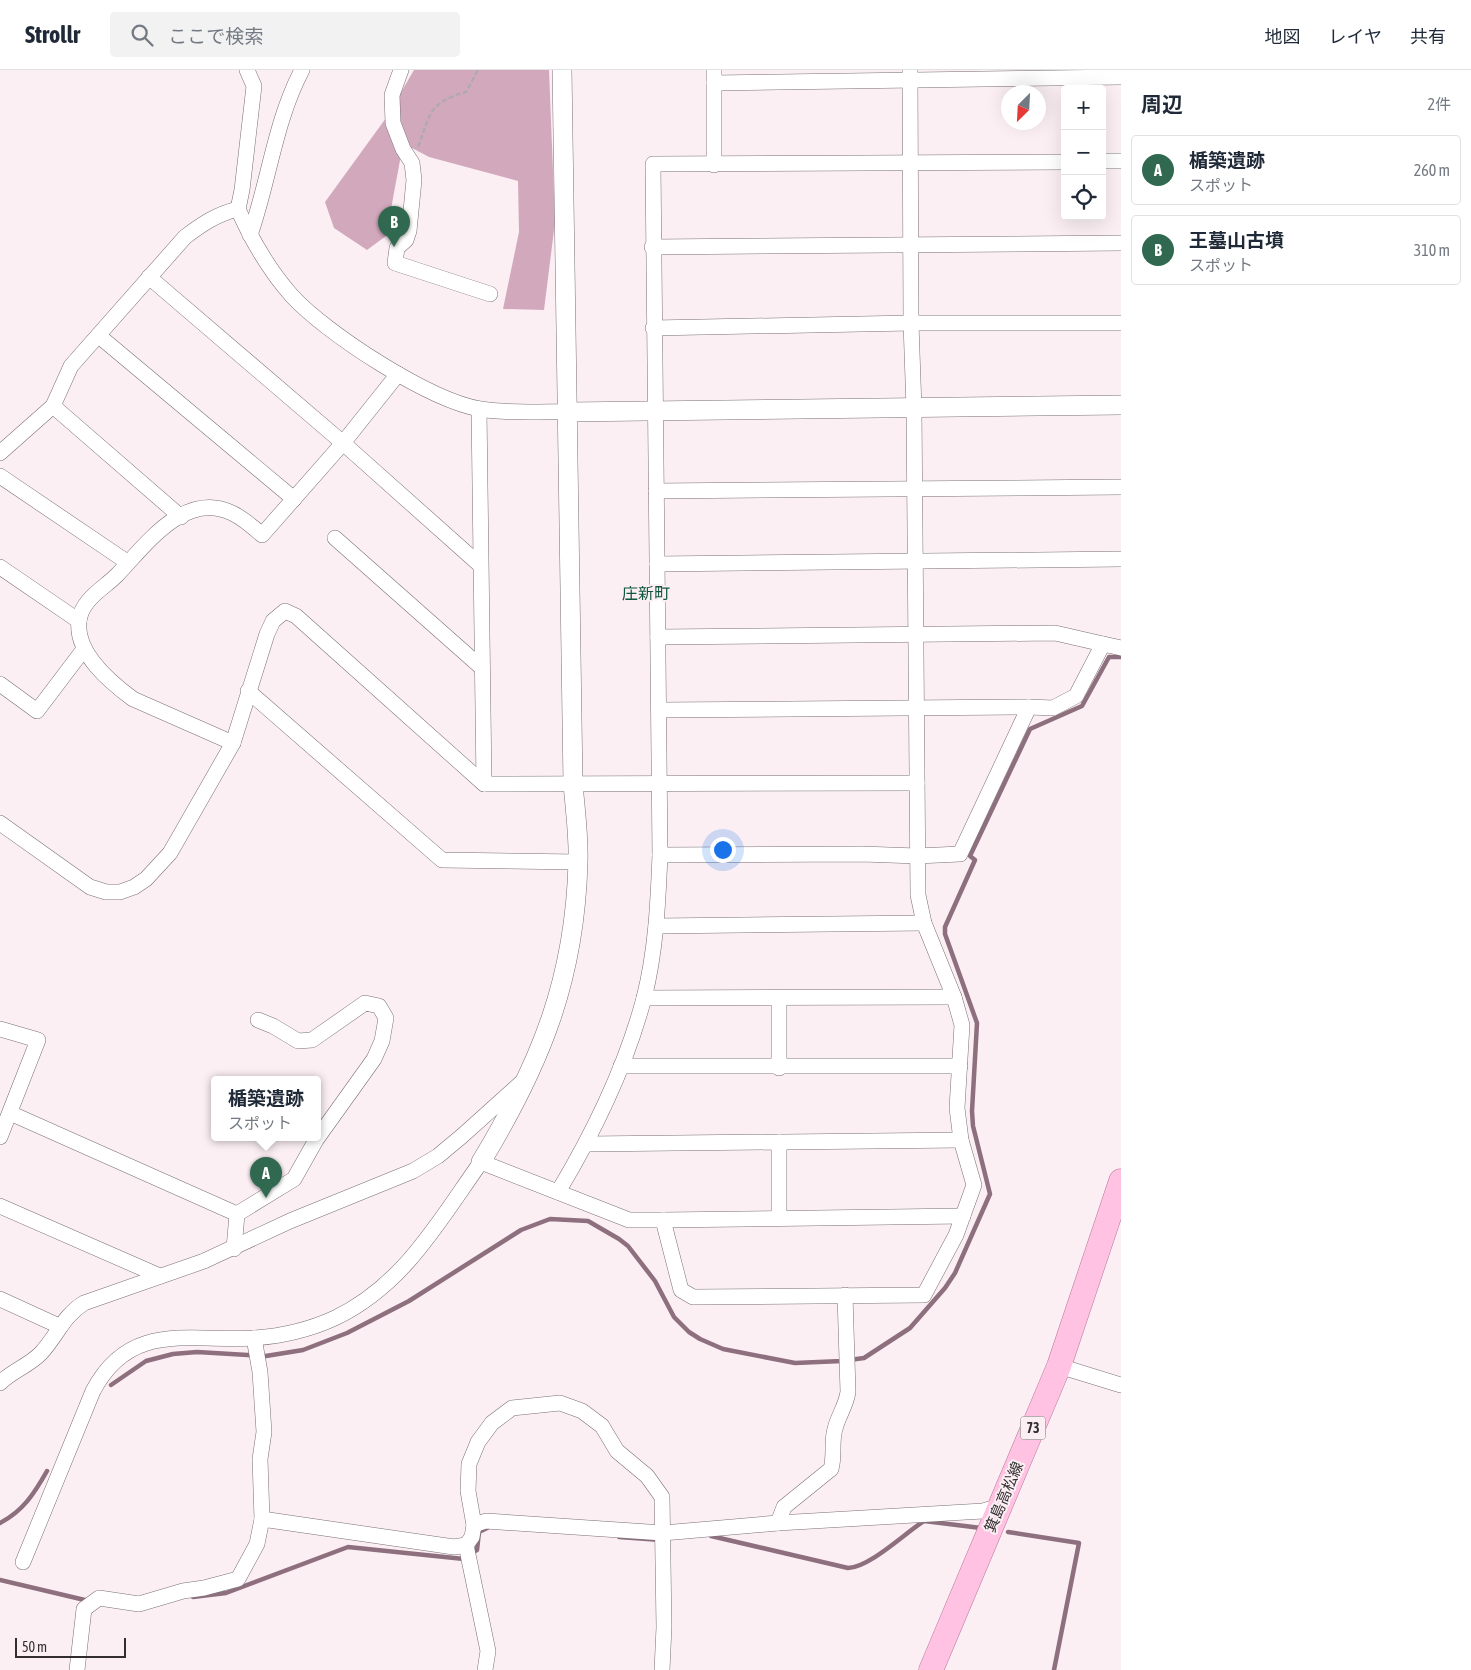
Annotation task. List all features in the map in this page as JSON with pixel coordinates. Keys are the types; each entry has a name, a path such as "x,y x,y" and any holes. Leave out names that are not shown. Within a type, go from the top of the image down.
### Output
{"main road":[{"name":"箕島高松線","path":"931,1670 1059,1366 1121,1181"}],"street":[{"path":"247,70 254,86 242,190 238,209 250,235 268,265 294,298 345,338 398,374 441,395 480,409 568,412 1121,405"},
{"path":"250,235 259,210 288,103 302,70"},
{"path":"401,70 392,95 393,124 403,149 412,163 414,180 406,240 397,248 395,263 490,294"},
{"path":"23,1562 93,1391 102,1374 111,1364 136,1348 163,1339 186,1336 254,1338 312,1327 334,1318 374,1295 408,1264 481,1162 531,1072 559,997 572,934 578,862 573,783 562,70"},
{"path":"663,1220 681,1290 693,1297 924,1295 956,1235 974,1185 961,1140 957,1108 962,1025 954,997 924,923 918,895 914,409 910,323 910,75"},
{"path":"714,164 714,76 910,75 1121,78"},
{"path":"1106,161 1121,161"},
{"path":"558,1192 587,1144 621,1066 644,998 656,926 660,855 652,246 653,164 1061,162"},
{"path":"0,453 53,406 71,366 185,236 223,212 238,209"},
{"path":"652,246 1121,244"},
{"path":"149,277 343,442 480,565"},
{"path":"653,328 910,323 1121,322"},
{"path":"99,336 294,500"},
{"path":"233,743 133,699 106,676 84,649 80,621 92,596 117,575 127,562 162,528 196,509 216,508 231,512 262,535 343,442 398,374"},
{"path":"53,406 181,517"},
{"path":"480,409 480,565 484,784"},
{"path":"0,476 127,562"},
{"path":"656,491 1121,487"},
{"path":"335,538 482,668"},
{"path":"657,564 1121,558"},
{"path":"0,567 80,621"},
{"path":"0,823 90,887 106,892 120,892 146,879 170,852 233,743 267,634 273,621 285,611 296,616 484,784 658,782 917,783"},
{"path":"658,637 1055,633 1121,648"},
{"path":"659,710 1053,708 1076,696 1103,644"},
{"path":"0,684 36,711 84,649"},
{"path":"248,691 442,860 578,862"},
{"path":"660,855 862,854 917,856 960,854 1029,707"},
{"path":"656,926 924,923"},
{"path":"644,998 954,997"},
{"path":"779,998 779,1068"},
{"path":"258,1020 273,1026 298,1041 312,1040 365,1004 379,1006 386,1018 382,1041 374,1059 321,1133"},
{"path":"0,1029 38,1040 0,1137"},
{"path":"621,1066 779,1068 960,1066"},
{"path":"0,1383 11,1373 40,1354 72,1310 84,1303 234,1248 290,1221 390,1181 438,1156 490,1112 531,1072"},
{"path":"10,1113 237,1214"},
{"path":"587,1144 961,1140"},
{"path":"237,1214 294,1179 315,1141"},
{"path":"779,1142 779,1218"},
{"path":"481,1162 628,1220 963,1216"},
{"path":"0,1206 160,1276"},
{"path":"234,1248 237,1214"},
{"path":"778,1524 784,1507 831,1469 835,1452 834,1430 846,1405 845,1295"},
{"path":"0,1299 59,1326"},
{"path":"77,1670 84,1609 91,1602 99,1598 139,1604 184,1591 238,1579 257,1544 262,1520 260,1459 264,1432 258,1356 254,1338"},
{"path":"1059,1366 1121,1385"},
{"path":"484,1670 488,1651 468,1553 474,1524 468,1491 469,1464 478,1442 492,1424 512,1408 560,1403 582,1411 602,1426 616,1451 647,1476 662,1497 662,1670"},
{"path":"474,1524 486,1521 663,1538 778,1524 983,1511 1000,1506"},
{"path":"262,1520 454,1546 468,1553"}],"path":[{"path":"412,163 434,106 448,97 466,92 478,70"}],"shaded area":[{"path":"414,70 549,70 555,222 544,310 503,309 519,232 518,181 429,157 412,148 401,155 386,236 367,250 334,228 325,202 386,118"}],"waterway":[{"path":"111,1385 146,1361 173,1354 197,1352 266,1356 303,1350 347,1333 409,1301 521,1230 550,1219 588,1221 619,1239 628,1246 655,1281 674,1317 689,1332 723,1349 795,1363 842,1361 864,1358 910,1328 945,1288 955,1273 990,1194 973,1126 972,1111 977,1023 945,934 945,927 975,860 970,856 1030,729 1082,706 1109,657 1121,657"},
{"path":"0,1523 22,1507 47,1471"},
{"path":"711,1536 848,1568 857,1566 877,1556 924,1521 981,1528"},
{"path":"193,1597 226,1593 348,1547 464,1559 477,1550 479,1532 489,1527"},
{"path":"1008,1532 1079,1543 1054,1670"},
{"path":"619,1537 661,1540"},
{"path":"0,1580 89,1601"}],"place":[{"name":"王墓山古墳","path":"394,247"},
{"name":"楯築遺跡","path":"266,1198"}],"district":[{"name":"庄新町","path":"646,593"}]}
